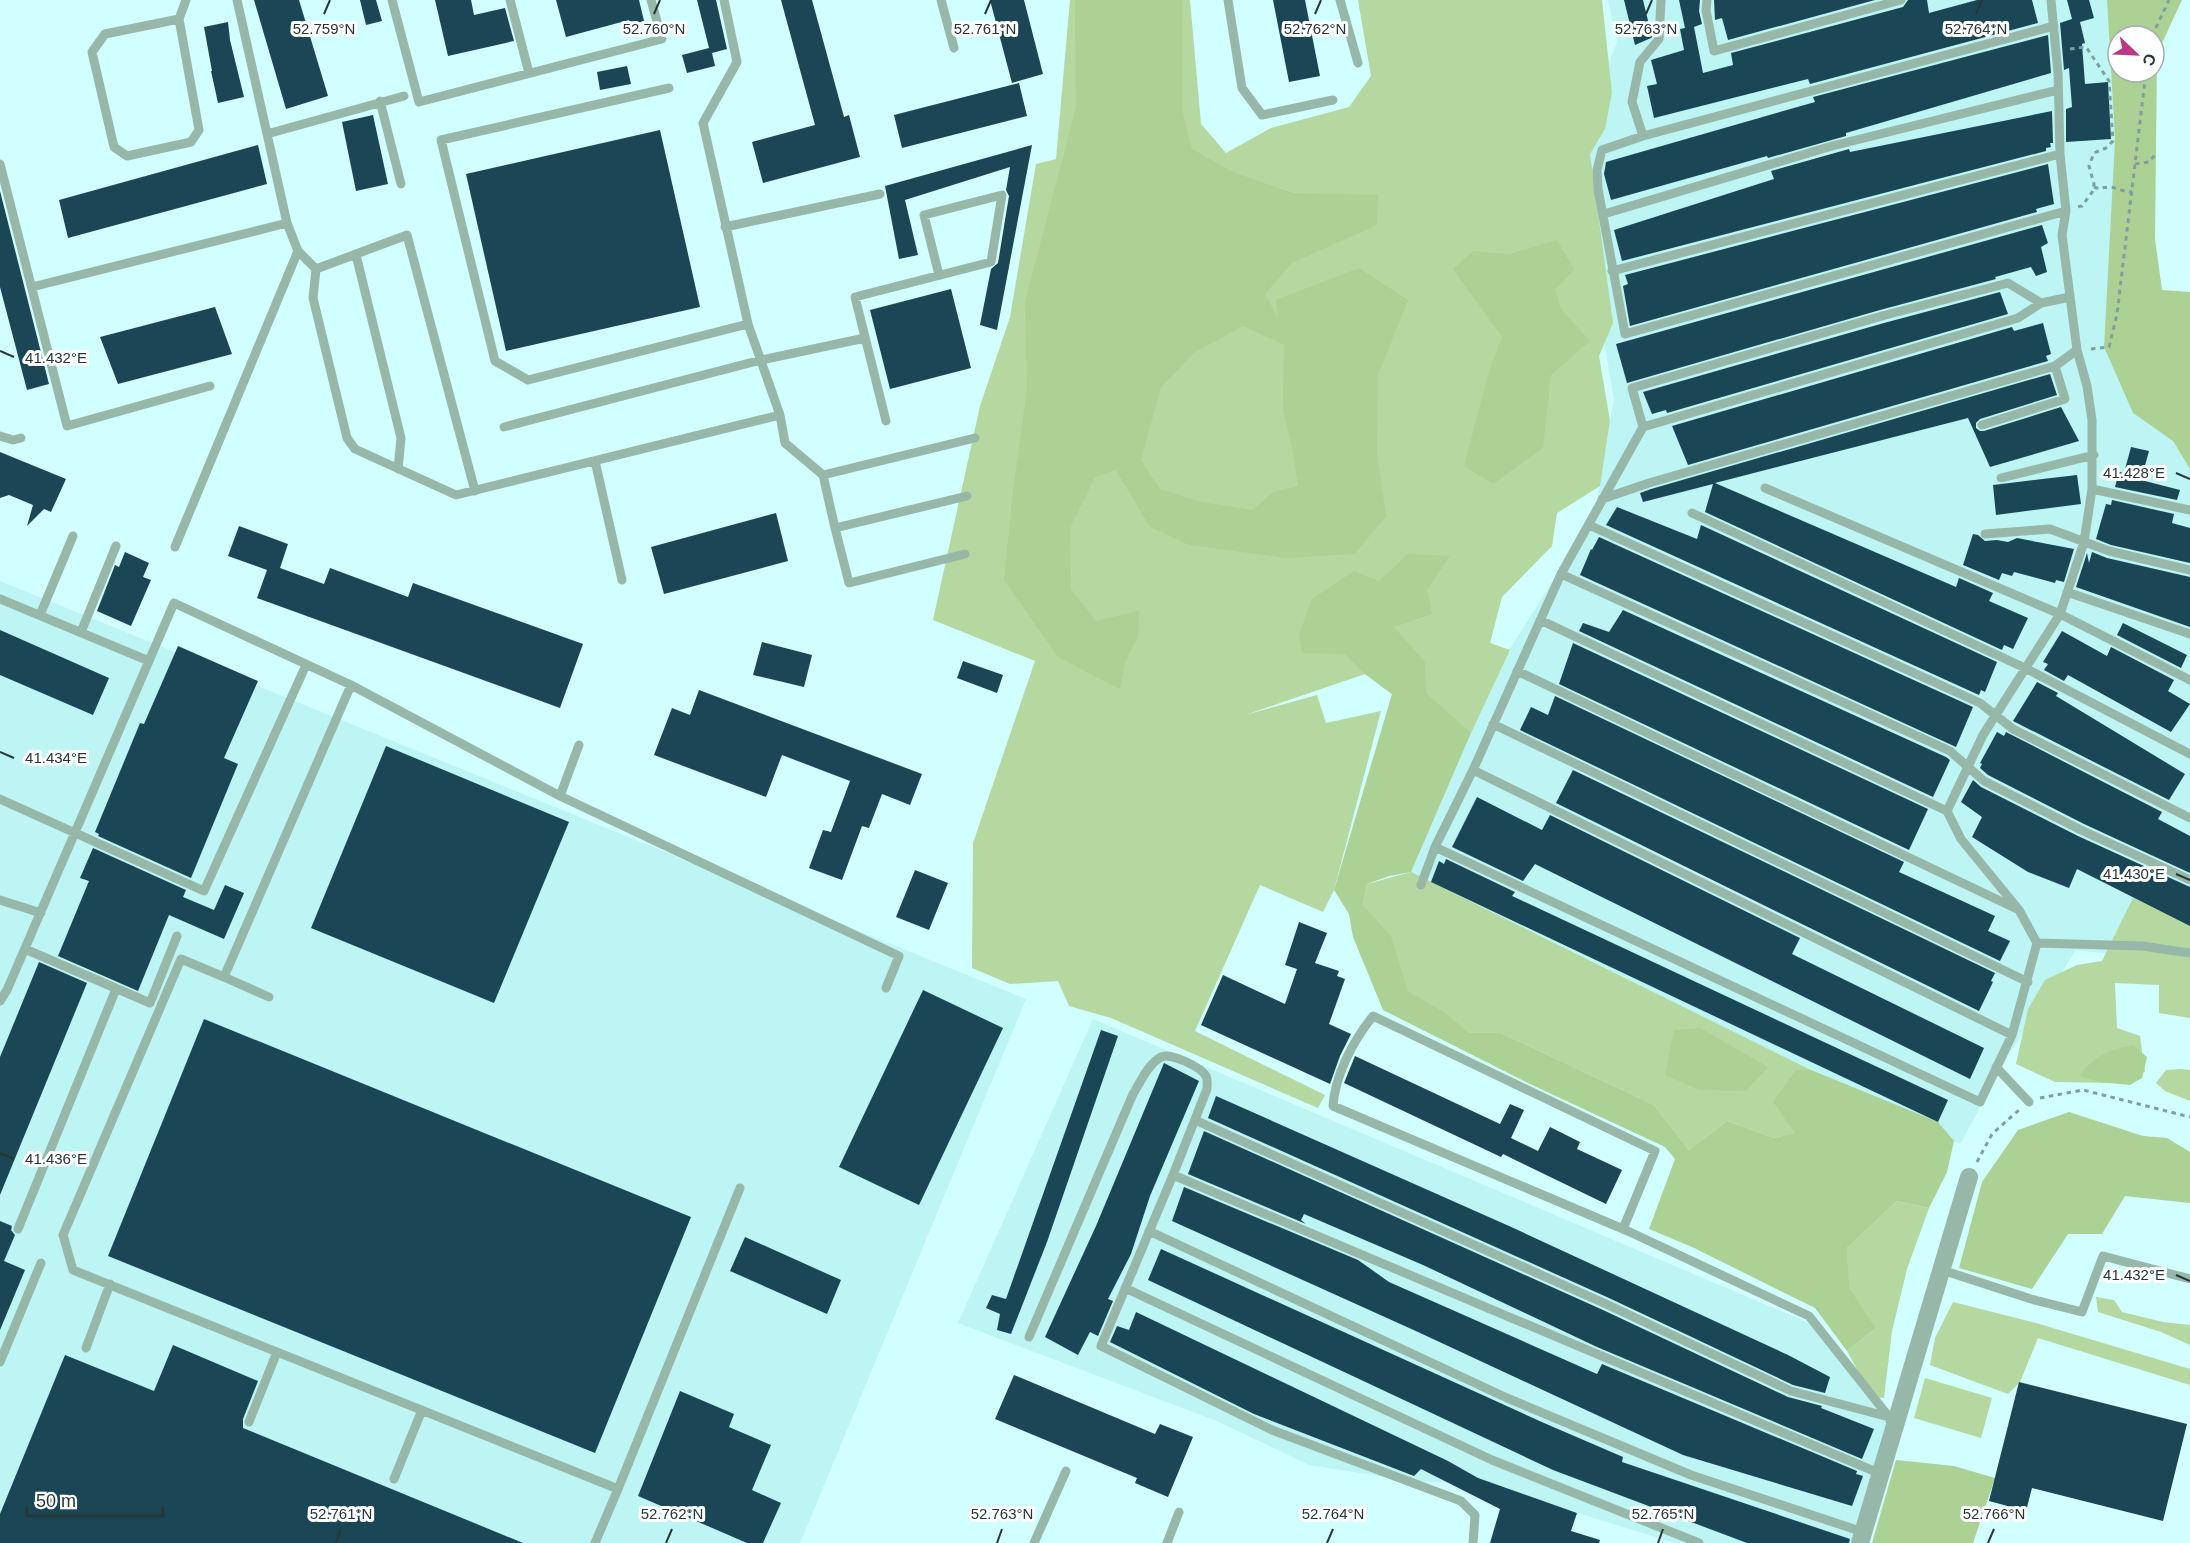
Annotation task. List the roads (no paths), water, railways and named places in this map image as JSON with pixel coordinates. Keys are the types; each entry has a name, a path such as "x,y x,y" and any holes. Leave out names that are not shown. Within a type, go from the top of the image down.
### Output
{"street":[{"path":"1862,1538 1881,1474 1891,1425 1942,1270 1969,1177"}],"lane":[{"path":"179,20 105,34 93,52 114,147 127,156 190,142 199,130 179,20 186,0"},
{"path":"237,0 287,223 298,251 316,269"},
{"path":"392,0 419,102 662,39 651,0"},
{"path":"510,0 529,73"},
{"path":"724,0 737,63 703,123 748,324 780,415 785,443 823,475 849,583 965,554"},
{"path":"941,0 954,48"},
{"path":"1228,0 1242,88 1262,115 1333,100"},
{"path":"1340,0 1358,63"},
{"path":"1642,136 1632,102 1640,62 1659,39 1661,0"},
{"path":"1707,0 1706,10 1714,51 1901,0"},
{"path":"1947,811 1995,714 2060,614 2084,542 2092,489 2094,455 2092,420 2087,386 2077,350 2062,236 2066,211 2060,154 2056,52 2051,0"},
{"path":"2054,26 1642,136 1602,150 1597,170 1612,271 1625,334 2066,211"},
{"path":"669,88 441,140 495,361 528,380 748,324"},
{"path":"1604,214 1832,146 2058,90"},
{"path":"267,134 404,96"},
{"path":"380,102 401,184"},
{"path":"1612,271 2060,154"},
{"path":"0,164 67,426 210,386"},
{"path":"725,227 880,194"},
{"path":"886,421 855,297 991,262 1002,195 924,215 939,275"},
{"path":"32,287 287,223"},
{"path":"316,269 407,235 475,491"},
{"path":"175,547 298,251"},
{"path":"356,255 401,438 398,469"},
{"path":"316,269 313,298 347,438 355,450 456,495 780,415"},
{"path":"1643,427 1632,388 1882,316 2008,283 2041,303"},
{"path":"1421,885 1435,847 1473,770 1561,574 1643,427 2018,318 2041,303 2070,297"},
{"path":"504,427 761,360 866,338"},
{"path":"1602,499 1649,483 2055,366 2077,350"},
{"path":"1982,424 2065,399 2055,366"},
{"path":"0,436 13,440 21,438"},
{"path":"823,475 975,438"},
{"path":"2001,478 2094,455"},
{"path":"595,461 622,580"},
{"path":"1765,488 2060,614 2190,680"},
{"path":"2092,489 2190,510"},
{"path":"836,528 967,496"},
{"path":"1692,513 2025,668 2190,754"},
{"path":"1589,525 1980,703 2013,729 2190,818"},
{"path":"1985,534 2050,529 2109,551 2190,570"},
{"path":"40,615 73,536"},
{"path":"81,632 116,546"},
{"path":"1561,574 1950,751 1984,781 2081,830 2190,880"},
{"path":"2067,592 2190,634"},
{"path":"0,599 149,661"},
{"path":"0,1001 8,990 174,603 351,685 560,796 899,956 886,988"},
{"path":"1435,847 1980,1102 2012,1035 2037,943 2019,910 1961,839 1947,811 1540,620"},
{"path":"0,799 204,891 306,664"},
{"path":"1517,671 2019,910"},
{"path":"224,977 351,685"},
{"path":"1493,724 2028,982"},
{"path":"560,796 579,745"},
{"path":"1473,770 2012,1035"},
{"path":"0,900 41,913"},
{"path":"25,950 150,1003 177,936"},
{"path":"2037,943 2142,946 2190,953"},
{"path":"269,997 181,959 63,1235 73,1270 618,1489"},
{"path":"18,1229 116,988"},
{"path":"1623,1229 1655,1151 1373,1016 1360,1032 1334,1088 1333,1106 1623,1229 1809,1317 1891,1425"},
{"path":"1029,1337 1132,1094 1155,1062 1167,1055 1174,1056 1205,1073 1207,1089 1101,1346 1272,1430 1461,1501 1475,1515 1473,1543"},
{"path":"1996,1067 2029,1102"},
{"path":"1195,1120 1606,1304 1791,1391 1891,1425"},
{"path":"1173,1175 1881,1474"},
{"path":"595,1543 740,1188"},
{"path":"1149,1231 1507,1398 1690,1475 1862,1538"},
{"path":"1942,1270 2031,1299 2082,1312 2103,1256 2190,1279"},
{"path":"0,1362 41,1263"},
{"path":"86,1348 110,1284"},
{"path":"1125,1288 1492,1460 1699,1543"},
{"path":"249,1422 277,1352"},
{"path":"394,1479 422,1410"},
{"path":"1034,1543 1066,1470"},
{"path":"1167,1543 1179,1512"}]}
